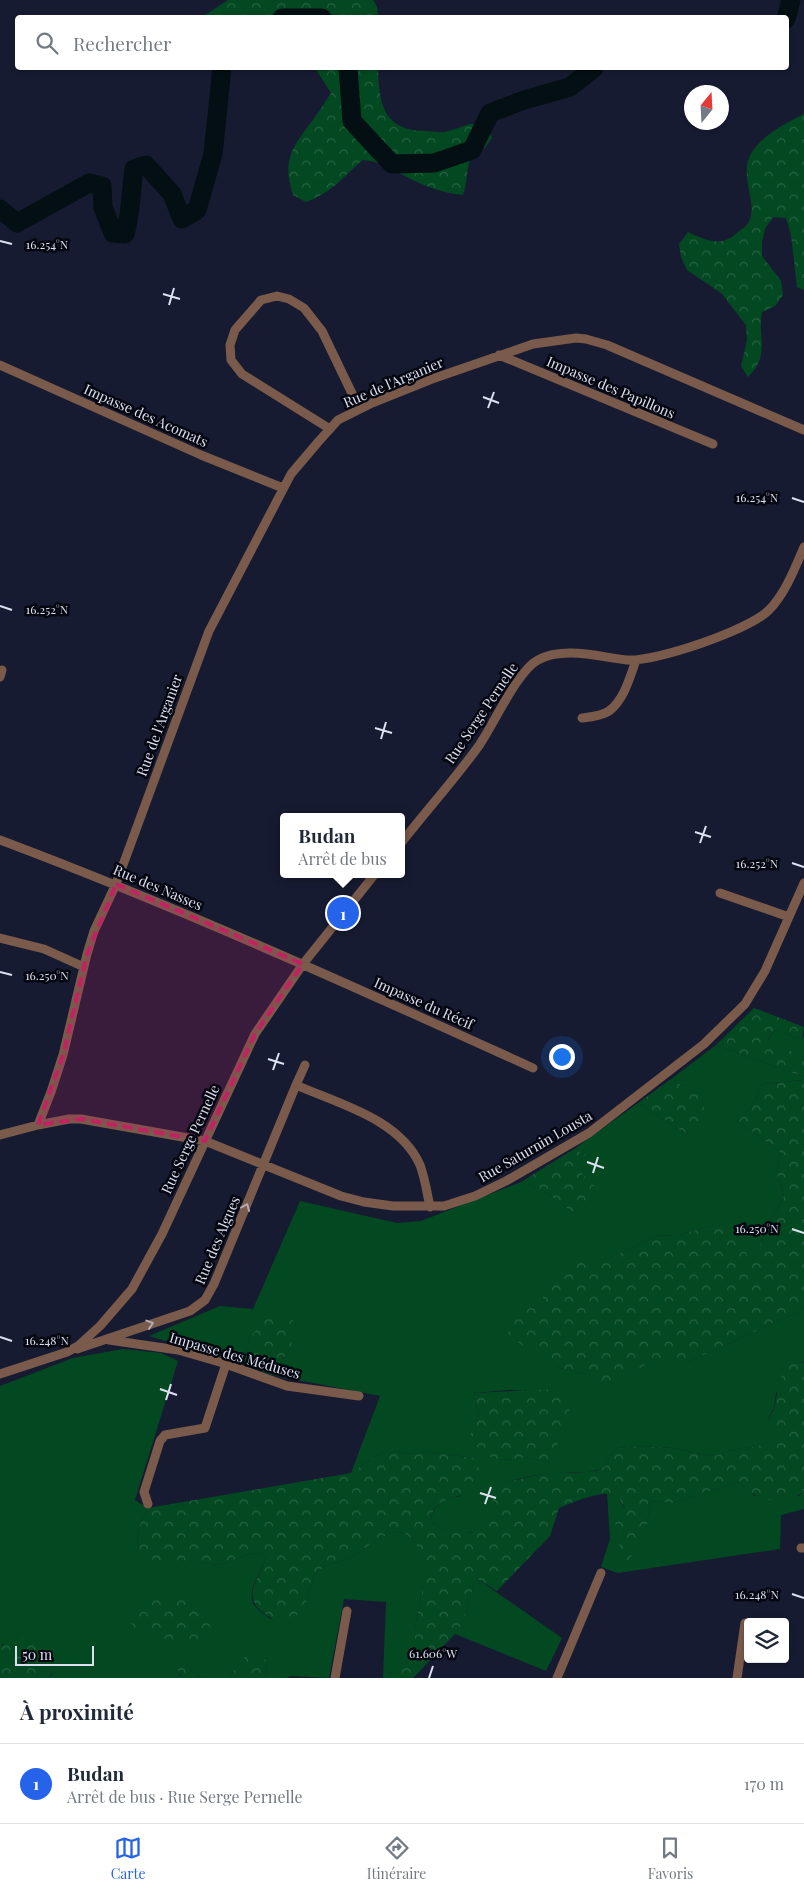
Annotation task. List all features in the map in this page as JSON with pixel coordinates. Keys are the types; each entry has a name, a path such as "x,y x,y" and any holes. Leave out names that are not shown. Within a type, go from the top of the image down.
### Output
{"street":[{"path":"330,429 242,374 231,360 230,345 235,330 261,300 278,296 289,299 304,308 322,331 360,408"},
{"name":"Rue de l'Arganier","path":"38,1124 63,1054 94,931 116,884 209,632 291,474 338,420 360,408 432,379 532,344 566,338 586,338 607,345 804,430"},
{"name":"Impasse des Papillons","path":"499,355 713,444"},
{"name":"Impasse des Acomats","path":"0,365 200,455 283,488"},
{"name":"Rue Serge Pernelle","path":"405,838 479,745 519,680 533,663 560,653 636,660 655,657 703,643 761,616 771,607 780,594 804,547"},
{"path":"582,718 607,712 618,703 630,680 636,660"},
{"name":"Rue des Nasses","path":"0,840 116,884 303,964"},
{"name":"Rue Serge Pernelle","path":"0,1374 67,1352 78,1346 100,1326 135,1284 162,1234 255,1034 303,964 372,878"},
{"name":"Rue Saturnin Lousta","path":"0,1135 38,1124 69,1119 80,1120 205,1141 353,1200 393,1206 430,1207 444,1206 457,1202 506,1181 589,1133 704,1044 745,1004 765,971 804,883"},
{"path":"720,893 789,917"},
{"path":"0,938 44,949 84,967"},
{"name":"Impasse du Récif","path":"303,964 533,1068"},
{"name":"Rue des Algues","path":"67,1352 181,1315 205,1300 214,1284 305,1065"},
{"path":"296,1085 366,1115 395,1132 420,1165 430,1207"},
{"name":"Impasse des Méduses","path":"104,1340 178,1350 226,1364 287,1386 359,1396"},
{"path":"148,1504 144,1492 160,1441 165,1435 205,1428 226,1364"},
{"path":"557,1678 602,1574"},
{"path":"335,1678 347,1611"},
{"path":"737,1678 744,1630"}],"highlighted area":[{"path":"116,884 303,964 255,1034 205,1141 81,1119 38,1125 63,1055 87,954"}],"green space":[{"path":"228,0 373,0 377,7 378,15 205,15"},
{"path":"316,70 378,70 382,104 392,121 400,126 412,130 443,132 469,125 487,124 492,138 484,149 471,156 463,195 432,188 384,165 363,160 331,189 306,202 293,195 288,168 289,160 295,145 331,93"},
{"path":"804,114 804,290 797,287 791,235 786,218 773,217 765,229 762,242 762,256 781,281 783,295 775,306 762,312 761,353 755,369 748,377 741,366 747,340 746,325 721,293 687,270 681,257 679,244 688,232 707,240 719,241 731,238 746,226 751,216 752,207 747,170 752,152 769,134"},
{"path":"754,1008 804,1027 802,1039 774,1030 768,1039 804,1058 804,1077 716,1045"},
{"path":"774,1030 802,1039 804,1036 804,1058 768,1040"},
{"path":"716,1045 804,1077 804,1080 762,1084 752,1107 738,1121 780,1152 777,1174 784,1196 750,1268 709,1226 679,1235 655,1236 611,1258 568,1258 546,1314 556,1367 590,1375 609,1389 649,1362 688,1362 800,1311 804,1306 804,1362 800,1361 776,1393 774,1408 768,1420 778,1431 768,1442 717,1455 700,1454 664,1447 617,1448 609,1457 606,1466 600,1469 587,1472 542,1474 507,1482 492,1504 484,1524 478,1531 457,1532 442,1528 431,1522 432,1516 440,1503 450,1498 461,1496 474,1458 430,1452 412,1454 389,1451 377,1455 351,1473 380,1396 272,1375 291,1347 250,1337 243,1364 149,1336 220,1306 253,1309 300,1201 397,1223 421,1221 521,1182 543,1190 576,1215 582,1174 591,1158 574,1149 638,1103 687,1134 698,1095 671,1079","holes":["511,1390 533,1391 549,1463 532,1458 495,1460 471,1424 479,1416 473,1393"]},
{"path":"671,1079 698,1095 707,1114 687,1134 638,1103"},
{"path":"804,1080 804,1306 800,1311 688,1362 649,1362 609,1390 590,1375 556,1367 507,1335 521,1303 546,1313 542,1292 568,1258 611,1258 655,1236 679,1235 709,1226 742,1235 750,1267 784,1196 777,1174 780,1152 738,1121 752,1107 762,1084"},
{"path":"574,1149 592,1158 582,1174 598,1189 576,1215 543,1190 521,1182"},
{"path":"273,1311 293,1320 291,1347 272,1375 243,1364 250,1337"},
{"path":"123,1349 161,1353 178,1361 135,1500 148,1508 138,1530 138,1555 220,1565 250,1554 260,1553 266,1558 253,1586 253,1603 271,1619 306,1603 314,1576 326,1565 345,1560 395,1531 404,1533 415,1541 424,1560 423,1585 415,1628 415,1647 406,1660 391,1670 390,1678 383,1678 386,1602 344,1599 329,1678 290,1676 287,1678 265,1678 267,1663 241,1660 229,1678 201,1678 186,1664 179,1674 182,1678 49,1678 52,1674 3,1644 0,1646 0,1386 73,1358"},
{"path":"800,1361 804,1363 804,1490 800,1494 781,1500 760,1498 739,1482 672,1503 651,1501 646,1528 627,1565 617,1539 615,1519 625,1509 616,1496 611,1494 596,1495 559,1508 550,1536 497,1591 476,1578 463,1623 413,1678 390,1678 395,1662 406,1660 415,1647 415,1628 423,1585 423,1560 415,1541 404,1533 395,1531 345,1560 326,1565 314,1576 306,1603 290,1622 271,1618 256,1605 253,1598 254,1585 266,1558 260,1553 250,1554 220,1565 192,1562 161,1562 138,1555 138,1530 148,1508 351,1473 377,1455 389,1451 412,1454 430,1452 474,1458 482,1475 477,1485 462,1495 438,1504 433,1511 431,1522 446,1529 472,1533 481,1527 494,1497 507,1482 556,1472 596,1471 606,1466 609,1457 617,1448 664,1447 699,1454 718,1455 767,1442 777,1431 768,1420 775,1408 781,1379 788,1367"},
{"path":"558,1389 571,1399 567,1423 549,1463 532,1458 495,1460 471,1442 471,1424 479,1416 473,1393"},
{"path":"739,1482 755,1496 799,1496 804,1490 804,1509 781,1515 780,1549 618,1573 601,1567 610,1539 607,1493 616,1495 625,1509 646,1528 651,1501 672,1503"},
{"path":"476,1578 562,1638 546,1671 455,1634 463,1623"},
{"path":"157,1595 170,1596 191,1602 203,1611 207,1616 211,1632 205,1644 191,1648 131,1629 133,1618 139,1608"},
{"path":"27,1637 50,1647 53,1666 49,1678 0,1678 0,1646"},
{"path":"251,1653 263,1655 267,1663 265,1678 229,1678 241,1660"},
{"path":"180,1664 186,1664 201,1678 182,1678 178,1670"}],"waterway":[{"path":"787,15 791,0"},
{"path":"0,209 17,223 89,183 102,186 103,207 113,233 125,234 130,210 134,169 146,165 172,194 182,219 197,210 213,154 222,70"},
{"path":"348,70 352,121 392,164 434,163 472,150 490,113 524,100 570,87 591,70"}],"place":[{"name":"Budan","path":"343,913"}]}
